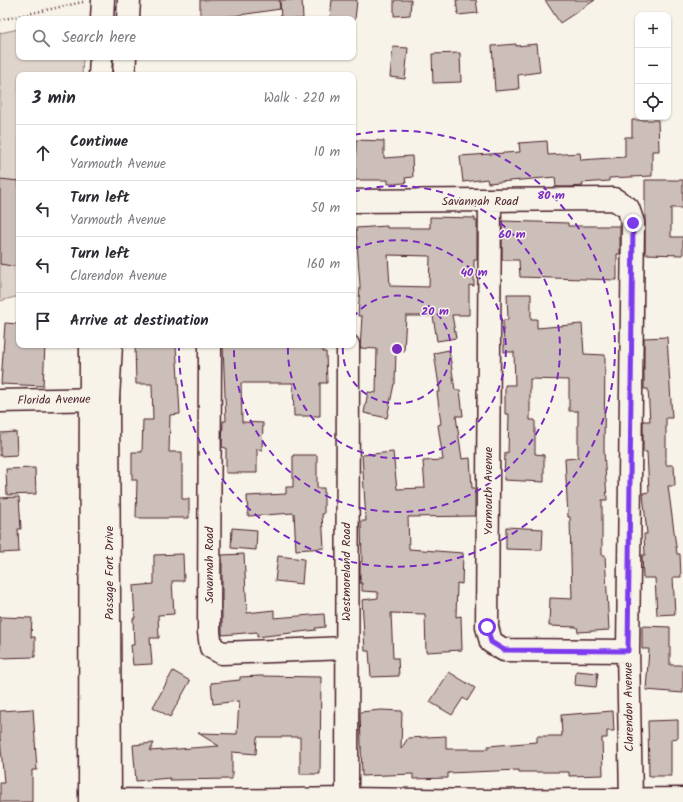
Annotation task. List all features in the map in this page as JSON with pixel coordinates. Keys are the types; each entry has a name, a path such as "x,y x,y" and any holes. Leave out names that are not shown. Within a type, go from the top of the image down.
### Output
{"street":[{"path":"128,16 129,0"},
{"path":"94,1 101,16"},
{"path":"100,72 101,60"},
{"path":"124,72 125,60"},
{"name":"Savannah Road","path":"356,201 614,199 628,208"},
{"name":"Yarmouth Avenue","path":"490,201 487,627 491,642 504,650 628,651"},
{"name":"Clarendon Avenue","path":"628,208 633,223 628,651 631,799"},
{"name":"Passage Fort Drive","path":"91,348 99,399 101,801"},
{"name":"Passage Fort Drive","path":"99,399 110,348"},
{"name":"Savannah Road","path":"210,348 209,632 211,647 222,653 346,648"},
{"name":"Westmoreland Road","path":"347,799 346,648 348,348"},
{"name":"Florida Avenue","path":"0,402 99,399"},
{"path":"101,801 206,802 347,799 488,801 631,799 683,800"}],"path":[{"path":"20,16 94,1"},
{"path":"0,20 16,17"}],"shaded area":[{"path":"16,30 16,60 83,60 82,72 16,72 16,297 0,301 0,33"}],"building":[{"path":"200,0 279,0 280,9 233,16 200,16"},
{"path":"280,0 302,0 303,16 281,16"},
{"path":"332,0 357,0 355,16 330,16"},
{"path":"394,0 411,0 410,15 394,16"},
{"path":"456,0 476,0 478,13 458,15"},
{"path":"545,0 595,0 560,23"},
{"path":"516,44 516,46 537,44 540,72 518,75 519,89 495,91 492,46"},
{"path":"393,47 408,48 405,79 390,77"},
{"path":"460,53 461,82 433,83 432,54"},
{"path":"632,120 658,120 659,151 652,151 652,176 609,178 609,181 582,183 583,186 570,187 556,187 555,177 488,183 487,179 463,182 460,156 520,152 519,143 547,141 548,155 580,153 581,160 625,157 625,137 632,137"},
{"path":"356,140 384,141 384,158 412,156 413,177 405,178 406,183 388,184 388,180 356,180"},
{"path":"0,179 16,181 16,267 0,264"},
{"path":"645,180 683,180 683,208 671,208 671,237 683,237 683,255 645,254"},
{"path":"430,217 475,218 475,221 477,221 477,260 474,260 474,286 469,285 469,315 452,315 456,338 437,341 433,316 406,316 404,351 396,350 395,384 387,418 364,413 368,392 376,393 377,349 360,348 362,316 358,316 360,286 356,228 387,226 387,228 430,228","holes":["388,255 430,256 429,287 390,286"]},
{"path":"502,221 568,223 568,226 620,226 620,254 617,254 617,280 520,277 519,260 502,260"},
{"path":"507,294 531,294 531,319 537,319 537,328 582,324 584,354 605,355 604,450 607,500 602,500 602,555 605,555 609,630 578,632 577,627 549,626 550,598 572,599 570,517 568,517 565,459 578,458 578,411 569,411 569,380 530,379 530,420 535,420 535,454 544,455 544,482 504,480 505,452 508,453 509,414 505,414 505,385 515,385 514,352 504,352 503,320 508,320"},
{"path":"5,323 16,324 16,348 45,348 43,386 1,384"},
{"path":"667,337 672,418 666,418 666,465 674,465 675,486 668,486 677,554 680,554 681,577 673,577 675,614 657,615 655,578 643,578 642,555 645,555 644,534 647,534 643,493 649,492 647,452 643,452 643,421 650,421 648,389 644,389 644,338"},
{"path":"135,348 176,348 180,414 170,415 169,452 182,452 182,499 189,499 189,518 136,518 137,480 132,480 132,452 142,452 143,420 153,420 152,384 136,384"},
{"path":"223,348 323,348 323,352 326,352 327,383 320,383 320,416 294,416 293,383 241,383 242,422 263,423 262,450 257,449 257,473 226,473 226,448 222,447 223,421 226,421"},
{"path":"449,350 455,390 460,390 463,416 456,416 462,459 470,458 472,488 475,488 475,516 408,517 409,549 463,553 462,584 457,583 456,617 461,616 462,650 426,652 425,614 391,613 393,658 398,658 399,676 371,677 369,651 365,651 362,600 378,598 378,592 362,591 362,583 360,583 360,562 362,562 361,521 366,521 362,455 393,452 397,489 425,488 423,461 443,460 438,425 441,424 437,392 440,392 434,353"},
{"path":"16,432 17,455 0,456 0,433"},
{"path":"293,455 317,455 317,488 324,488 324,514 322,514 324,548 296,550 294,513 248,516 247,496 286,494 286,487 293,487"},
{"path":"35,468 36,494 7,495 6,469"},
{"path":"19,497 21,529 18,529 19,552 0,553 0,498"},
{"path":"506,527 543,529 542,550 506,549"},
{"path":"232,528 257,530 256,550 231,548"},
{"path":"183,554 184,581 172,581 174,614 158,615 159,638 150,638 152,664 133,665 131,645 134,645 133,618 135,618 133,586 154,584 154,555"},
{"path":"244,554 247,613 274,610 274,618 324,614 325,627 315,628 316,630 257,637 257,632 222,635 222,555"},
{"path":"278,556 304,559 302,584 275,581"},
{"path":"0,617 32,618 31,637 35,637 35,657 0,658"},
{"path":"642,626 670,627 670,665 683,665 683,693 646,690 649,649 642,649"},
{"path":"173,671 190,681 170,717 153,707"},
{"path":"576,671 598,673 596,687 575,685"},
{"path":"449,672 475,688 467,701 463,698 452,715 430,702"},
{"path":"240,677 321,677 320,774 300,774 300,737 257,737 256,754 232,752 232,779 170,780 170,778 136,781 133,745 154,743 150,751 219,746 198,733 237,734 239,701 213,704 211,683 240,680"},
{"path":"33,709 37,770 32,770 32,802 0,802 0,783 4,783 0,737 0,711"},
{"path":"381,710 402,711 401,749 408,738 446,736 446,749 488,749 488,746 537,742 537,736 562,736 561,715 613,711 614,731 607,731 607,738 602,738 603,775 569,776 569,772 519,772 519,770 448,773 448,778 413,779 413,774 362,776 360,712"},
{"path":"678,720 678,738 671,739 671,776 649,776 648,721"}],"route":[{"path":"487,627 491,642 504,650 628,651 633,223"}]}
